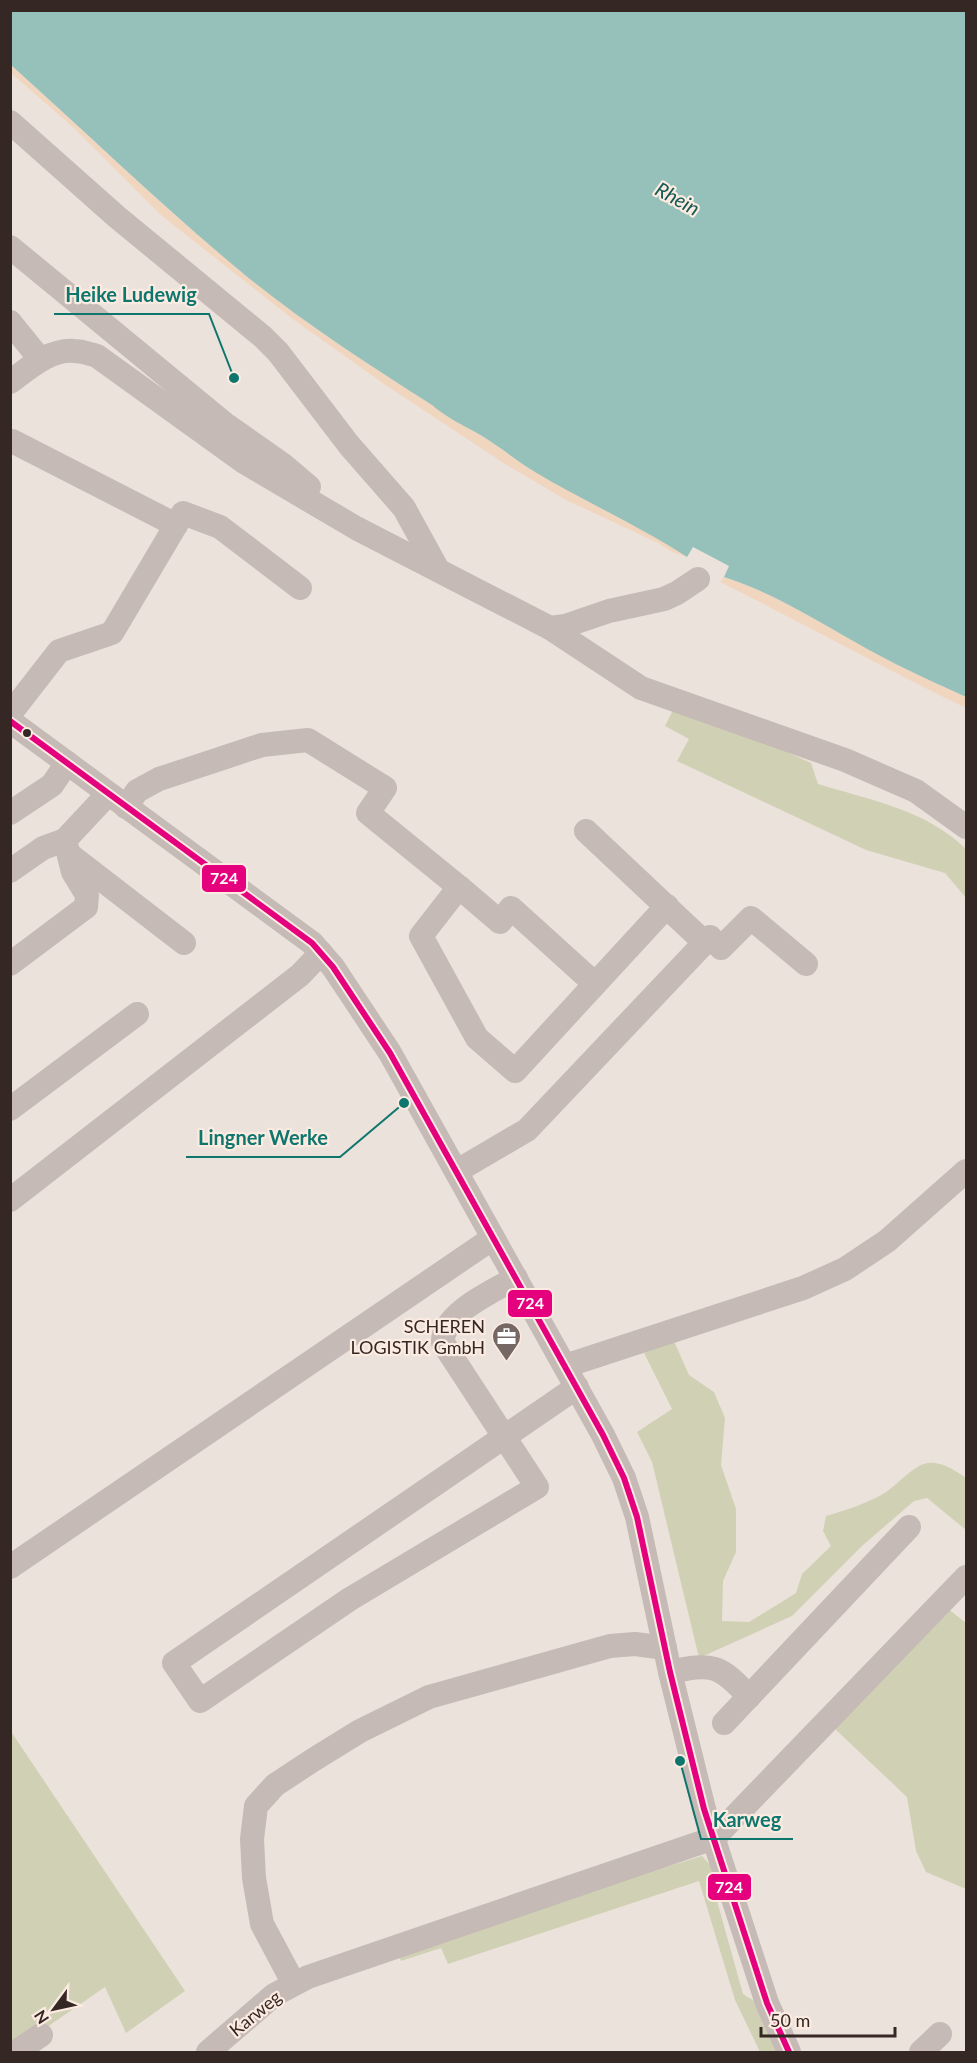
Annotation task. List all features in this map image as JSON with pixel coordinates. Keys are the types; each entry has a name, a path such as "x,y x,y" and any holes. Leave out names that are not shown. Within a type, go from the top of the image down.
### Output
{"street":[{"path":"10,122 117,217 278,352 349,445 404,508 437,568"},
{"path":"10,247 225,424 282,464 356,528"},
{"path":"10,322 40,359"},
{"path":"10,382 40,359 72,350 97,356 244,462 356,528 550,628 641,688 845,760 916,791 966,827"},
{"path":"12,441 176,525"},
{"path":"10,714 60,651 112,633 183,513 220,527 300,588"},
{"path":"550,628 565,626 609,611 664,599 698,579"},
{"path":"10,721 312,943 333,967 390,1053 577,1387 624,1478 637,1517 670,1672 704,1809 767,2003 789,2052"},
{"path":"67,848 117,801 159,779 262,745 309,740 385,788 368,813 500,922 511,908 595,984"},
{"path":"10,813 52,785 67,763"},
{"path":"586,831 704,942"},
{"path":"10,871 43,848 67,848 184,943"},
{"path":"10,964 86,907 87,895 73,872 67,848"},
{"path":"459,887 421,936 477,1038 515,1071 667,906"},
{"path":"457,1171 527,1130 710,937 721,948 751,918 806,964"},
{"path":"10,1200 300,975 321,953"},
{"path":"10,1108 137,1014"},
{"path":"565,1366 802,1288 845,1269 887,1241 966,1171"},
{"path":"10,1567 493,1238"},
{"path":"516,1278 451,1320 443,1344 504,1437 537,1487 350,1599 200,1701 174,1663 504,1437 577,1387"},
{"path":"724,1723 909,1527"},
{"path":"714,1838 966,1577"},
{"path":"294,1984 262,1924 254,1878 252,1839 256,1806 275,1785 360,1731 429,1696 610,1646 635,1644 665,1648"},
{"path":"670,1672 700,1666 709,1667 733,1679 748,1697"},
{"name":"Karweg","path":"208,2052 274,1995 308,1977 714,1838"},
{"path":"921,2052 940,2034"},
{"path":"16,2052 41,2035"}],"green space":[{"path":"673,710 772,745 811,763 818,784 897,808 934,825 966,849 966,898 945,873 866,850 677,761 689,739 665,726"},
{"path":"674,1341 689,1375 714,1392 725,1418 721,1465 736,1509 736,1552 723,1581 722,1621 749,1622 796,1593 802,1574 831,1546 823,1531 826,1516 879,1496 923,1464 944,1465 966,1478 966,1530 927,1498 914,1501 862,1546 792,1616 699,1658 652,1462 637,1432 672,1409 644,1353"},
{"path":"947,1608 966,1623 966,1889 926,1872 916,1851 907,1797 835,1729"},
{"path":"10,1730 185,1991 126,2033 105,1987 11,2052"},
{"path":"702,1856 717,1873 714,1890 743,1994 754,2001 776,2052 760,2052 735,2000 699,1881 448,1964 441,1948 401,1961 397,1950"}],"sand":[{"path":"11,65 185,224 290,310 530,469 650,534 687,557 672,552 658,543 566,500 505,464 384,384 294,320 162,216 74,128 11,73"},
{"path":"724,577 775,598 882,657 966,697 966,708 720,582"}],"water":[{"name":"Rhein","path":"11,10 966,11 966,697 882,657 775,598 724,577 729,566 693,547 687,557 650,534 554,483 444,414 290,310 185,224 11,65"}],"transit line":[{"name":"724","path":"10,721 312,943 333,967 390,1053 603,1435 624,1478 637,1517 670,1672 704,1809 767,2003 789,2052"}],"place":[{"name":"Heike Ludewig","path":"234,378"},
{"name":"Lingner Werke","path":"404,1103"},
{"name":"SCHEREN LOGISTIK GmbH","path":"506,1362"},
{"name":"Karweg","path":"680,1761"}]}
